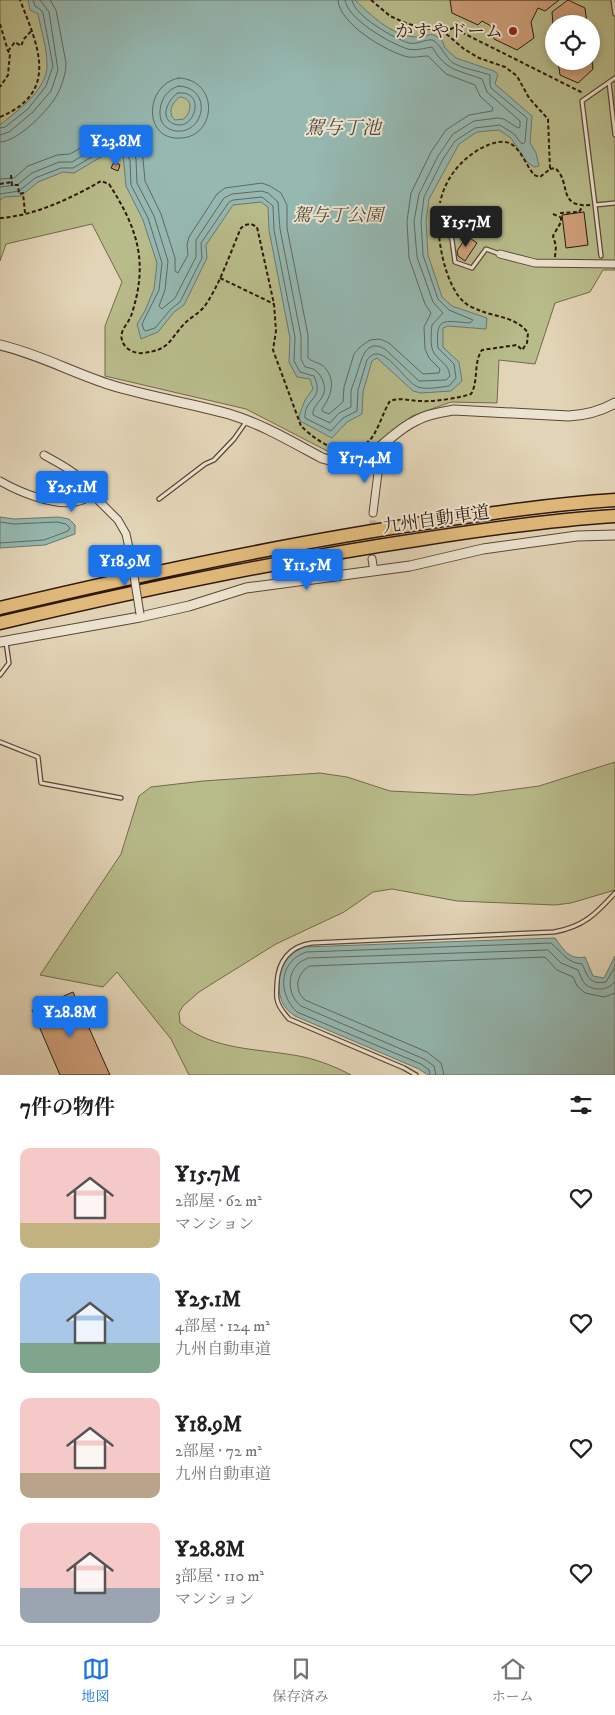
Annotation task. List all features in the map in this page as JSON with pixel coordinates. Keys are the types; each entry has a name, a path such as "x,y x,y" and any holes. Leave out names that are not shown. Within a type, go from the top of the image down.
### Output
{"highway":[{"name":"九州自動車道","path":"0,608 243,554 364,532 481,514 615,500"},
{"name":"九州自動車道","path":"0,623 155,588 365,547 482,530 615,516"}],"street":[{"path":"500,254 535,263 615,264"},
{"path":"0,345 48,360 102,382 221,412 248,421 322,458 335,462 358,461 374,454 416,420 438,412 454,410 569,416 597,411 615,403"},
{"path":"373,513 378,473 374,454"},
{"path":"44,455 75,472 84,481 93,495 118,520 126,534 140,616"},
{"path":"0,481 34,497 51,501 74,502 93,495"},
{"path":"3,642 189,606 246,588 410,566 483,549 577,536 615,535"},
{"path":"372,559 374,571"}],"lane":[{"path":"613,0 615,14"},
{"path":"601,256 582,101 615,78"},
{"path":"609,82 615,136"},
{"path":"595,205 615,203"},
{"path":"439,209 444,212 452,240 455,262 472,268 486,249 500,254"},
{"path":"160,499 205,464 214,460 248,421"},
{"path":"0,675 9,663 3,642"},
{"path":"0,742 38,757 41,783 121,798"},
{"path":"416,1075 404,1068 289,1019 277,999 277,974 281,962 289,952 312,943 569,930 595,914 615,893"}],"path":[{"path":"0,118 12,112 24,101 39,80 40,70 32,30 20,0"},
{"path":"371,0 390,16 408,24 444,32 464,49 480,58 505,66 517,76 529,98 548,119 550,169"},
{"path":"0,24 10,53 8,75 0,87"},
{"path":"444,32 453,28 590,96"},
{"path":"8,51 15,42 21,46 32,30"},
{"path":"0,218 12,218 64,201 101,181 109,184 125,208 138,242 140,270 130,317 122,332 122,341 126,347 139,354 158,350 166,346 174,339 186,321 202,309 242,228 251,224 257,227 274,304 276,331 273,350 298,413 301,426 307,432 333,447 345,451 352,451 370,440 390,401 396,398 421,401 472,394 475,388 478,356 482,350 517,345 522,350 526,343 528,333 523,326 464,302 452,282 440,251 439,209 445,187 465,158 495,142 504,142 513,146 534,175 540,177 550,169 555,168 561,172 566,198 574,204 584,206 579,212 561,213 561,222 553,236 556,246 555,263"},
{"path":"11,175 12,185 18,184 19,194 23,194 25,213"},
{"path":"0,184 12,182"},
{"path":"553,214 560,217"},
{"path":"219,277 274,304"}],"green space":[{"name":"駕与丁公園","path":"0,0 615,0 615,270 603,270 590,292 555,303 535,364 499,360 497,403 451,402 412,416 381,440 352,458 335,455 246,409 105,376 105,326 122,282 92,224 6,244 0,261"},
{"path":"615,762 615,890 571,903 555,905 457,901 392,889 373,892 344,912 276,944 218,980 199,992 183,1006 179,1013 180,1023 208,1039 239,1048 288,1054 316,1060 351,1075 189,1075 171,1039 117,972 103,987 40,975 121,854 139,796 151,787 203,781 320,773 347,777 390,791 472,795 539,786"}],"water":[{"name":"駕与丁池","path":"28,0 355,0 390,29 410,36 421,37 432,34 442,40 445,48 456,58 498,74 495,84 532,116 530,143 536,153 539,166 534,167 526,161 511,138 499,130 477,132 459,144 429,199 426,221 428,255 442,297 452,306 487,318 486,329 448,326 443,328 443,347 459,362 462,381 451,391 421,393 413,391 377,358 372,361 363,392 362,414 347,422 332,438 300,421 299,416 305,400 313,389 310,379 297,377 289,362 290,338 269,230 268,207 261,202 233,205 206,245 207,258 184,305 174,312 158,332 141,339 137,324 145,311 154,289 157,263 143,220 126,186 123,155 117,151 111,151 74,173 63,172 38,182 21,196 4,197 0,200 0,125 30,99 37,91 46,74 46,52 38,14 30,10","holes":["180,97 189,102 189,112 184,119 175,120 171,114 173,105"]},
{"path":"0,517 14,519 58,517 69,519 75,525 75,534 45,545 0,548"},
{"path":"555,938 567,953 579,958 585,957 593,976 604,978 615,956 615,1075 428,1075 419,1069 295,1016 286,1008 280,996 279,981 282,967 290,955 304,947"}],"building":[{"name":"かすやドーム","path":"450,0 559,0 545,11 538,8 531,22 534,38 517,50 494,39 491,26 482,21 478,25 452,13"},
{"path":"568,0 585,8 586,15 552,15 552,12"},
{"path":"559,70 592,70 578,83 560,75"},
{"path":"114,162 120,165 118,171 111,168"},
{"path":"584,212 588,245 566,248 562,215"},
{"path":"467,236 477,243 465,261 458,256 457,251"},
{"path":"73,992 110,1075 60,1075 32,1010"}],"tunnel":[{"path":"372,559 373,513"}],"place":[{"name":"かすやドーム","path":"513,31"}]}
